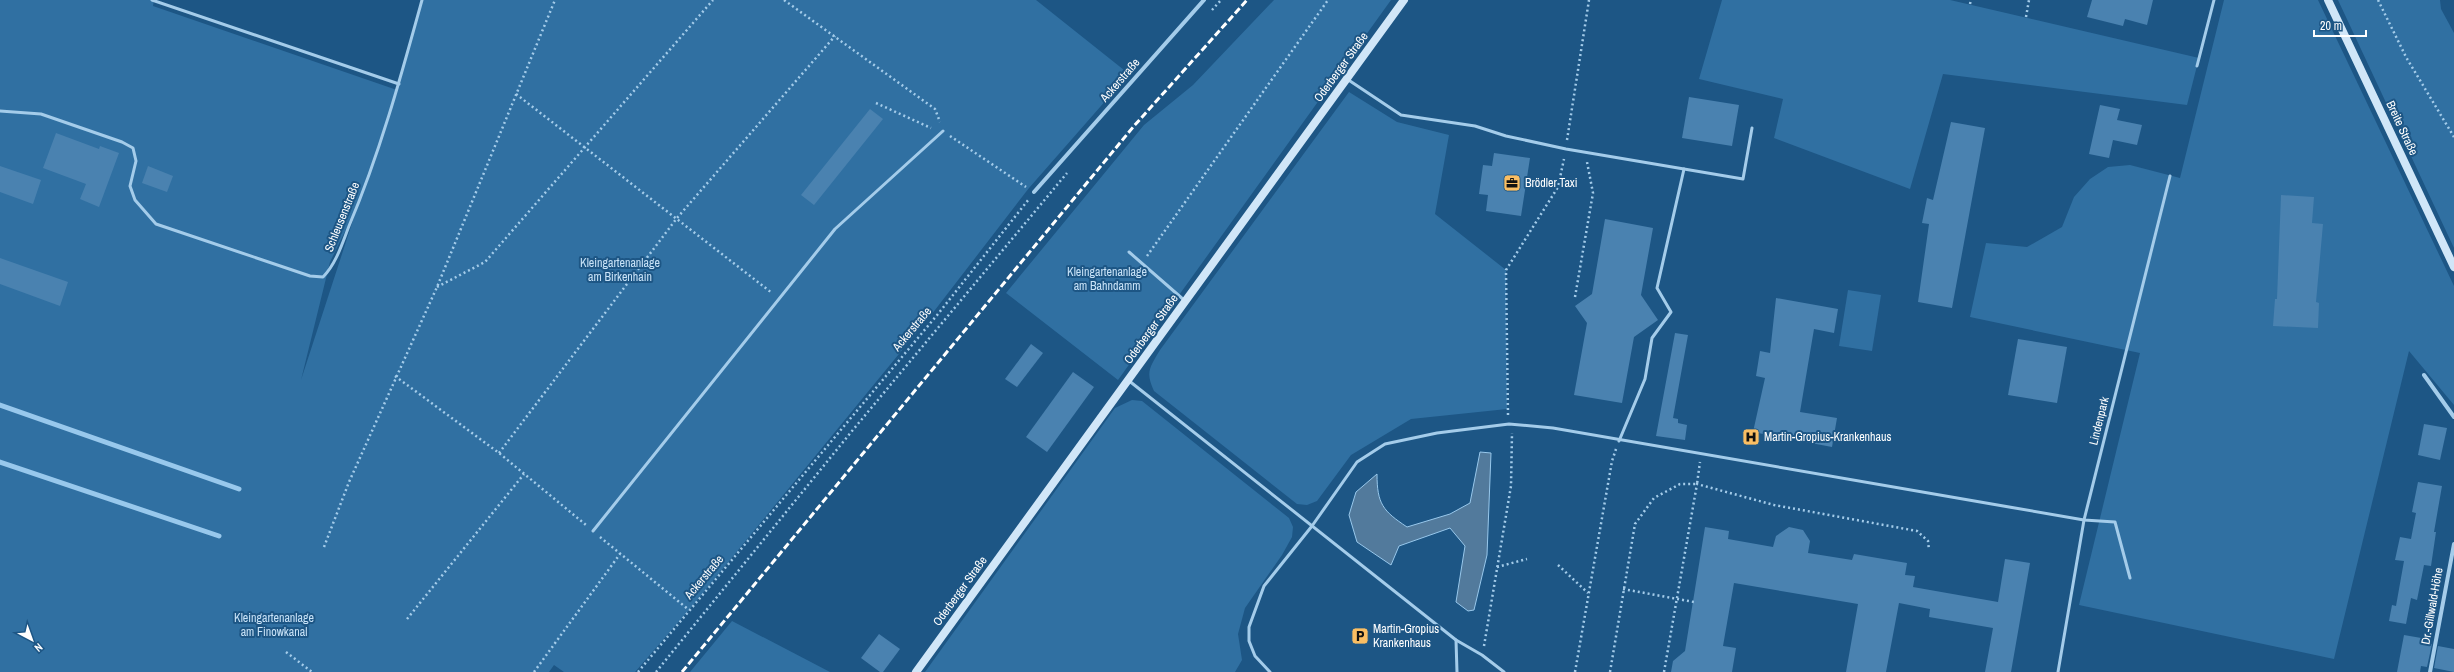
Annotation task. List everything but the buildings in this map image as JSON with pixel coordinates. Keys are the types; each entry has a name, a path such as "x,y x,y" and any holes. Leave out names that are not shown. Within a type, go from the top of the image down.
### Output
{"main road":[{"name":"Oderberger Straße","path":"916,672 1404,0"},
{"name":"Breite Straße","path":"2328,0 2454,267"}],"street":[{"name":"Ackerstraße","path":"1034,192 1204,0"},
{"path":"2424,375 2454,417"},
{"name":"Dr.-Gillwald-Höhe","path":"2430,672 2454,544"}],"lane":[{"path":"152,0 399,84"},
{"name":"Schleusenstraße","path":"0,112 41,114 122,142 133,148 136,161 130,186 136,200 156,224 310,276 323,277 331,269 357,208 399,84 422,0"},
{"path":"2197,66 2214,0"},
{"path":"1347,79 1401,115 1475,126 1506,136 1585,153 1743,179 1752,128"},
{"path":"593,531 780,300 835,229 943,131"},
{"path":"1618,441 1645,379 1652,338 1671,312 1657,288 1684,169"},
{"name":"Lindenpark","path":"2058,672 2084,520 2170,176"},
{"path":"1129,252 1185,301"},
{"path":"1128,380 1456,640 1482,655 1504,672"},
{"path":"1270,672 1255,656 1249,641 1249,628 1264,586 1312,526 1357,462 1385,444 1437,433 1510,424 1553,428 1618,441 2084,520 2115,522 2130,578"},
{"path":"1456,640 1456,672"}],"path":[{"path":"324,547 349,482 395,376 438,287 555,0"},
{"path":"438,287 485,262 713,0"},
{"path":"784,0 935,110 943,131"},
{"path":"1208,14 1222,0"},
{"path":"1142,263 1328,0"},
{"path":"1482,655 1511,486 1513,436 1507,408 1506,270 1558,187 1566,149 1589,0"},
{"path":"1970,4 1971,0"},
{"path":"2026,18 2030,0"},
{"path":"2378,0 2406,57 2454,136"},
{"path":"499,453 677,218 835,36"},
{"path":"516,94 677,218 780,300"},
{"path":"876,103 922,125 943,131 1034,192"},
{"path":"1575,297 1593,193 1585,153"},
{"path":"656,672 852,431 1071,168"},
{"name":"Ackerstraße","path":"638,672 938,314 1034,192"},
{"path":"395,376 499,453 689,610"},
{"path":"1574,672 1612,461 1618,441"},
{"path":"1664,672 1701,454"},
{"path":"407,620 524,474"},
{"path":"1610,672 1635,524 1643,511 1654,498 1680,484 1697,484 1774,505 1917,531 1928,541 1929,550"},
{"path":"534,672 620,554"},
{"path":"1497,567 1527,559"},
{"path":"1558,566 1588,593"},
{"path":"1623,589 1694,602"},
{"path":"286,652 312,672"}],"green space":[{"name":"Kleingartenanlage am Birkenhain","path":"0,0 154,0 153,6 397,90 422,0 1036,0 1129,74 1029,188 935,310 689,610 635,672 564,672 554,665 549,672 0,672","holes":["356,211 301,380 330,262"]},
{"name":"Kleingartenanlage am Bahndamm","path":"1274,0 1391,0 1118,380 1006,293 1144,125 1193,85"},
{"path":"1722,0 1950,0 2199,58 2187,105 1943,74 1910,189 1774,138 1783,99 1699,79"},
{"path":"2224,0 2318,0 2454,286 2454,405 2409,351 2334,659 2079,605 2140,353 1970,317 1986,243 2027,247 2062,227 2074,197 2090,179 2108,167 2130,165 2180,178"},
{"path":"2338,0 2440,0 2441,9 2454,33 2454,248"},
{"path":"1349,92 1397,122 1449,135 1435,214 1506,270 1507,409 1411,419 1351,455 1317,501 1307,505 1297,504 1154,391 1149,374 1151,365 1160,350"},
{"path":"1848,290 1881,295 1872,351 1839,346"},
{"path":"1132,400 1142,401 1289,518 1293,527 1292,537 1282,555 1245,608 1238,634 1242,660 1235,672 925,672 1115,408"},
{"path":"732,621 830,672 690,672"}],"shaded area":[{"path":"1480,452 1491,453 1487,555 1474,610 1468,611 1456,602 1465,546 1450,528 1399,546 1391,565 1357,542 1349,515 1356,492 1377,474 1378,493 1383,506 1392,516 1407,527 1450,514 1470,503"}],"waterway":[{"path":"0,405 239,489"},
{"path":"0,462 219,536"}],"railway":[{"path":"682,672 1134,126 1247,0"}],"place":[{"name":"Brödler Taxi","path":"1512,183"},
{"name":"Martin-Gropius-Krankenhaus","path":"1751,437"},
{"name":"Martin-Gropius Krankenhaus","path":"1360,636"}],"park label":[{"name":"Kleingartenanlage am Finowkanal","path":"274,625"}]}
